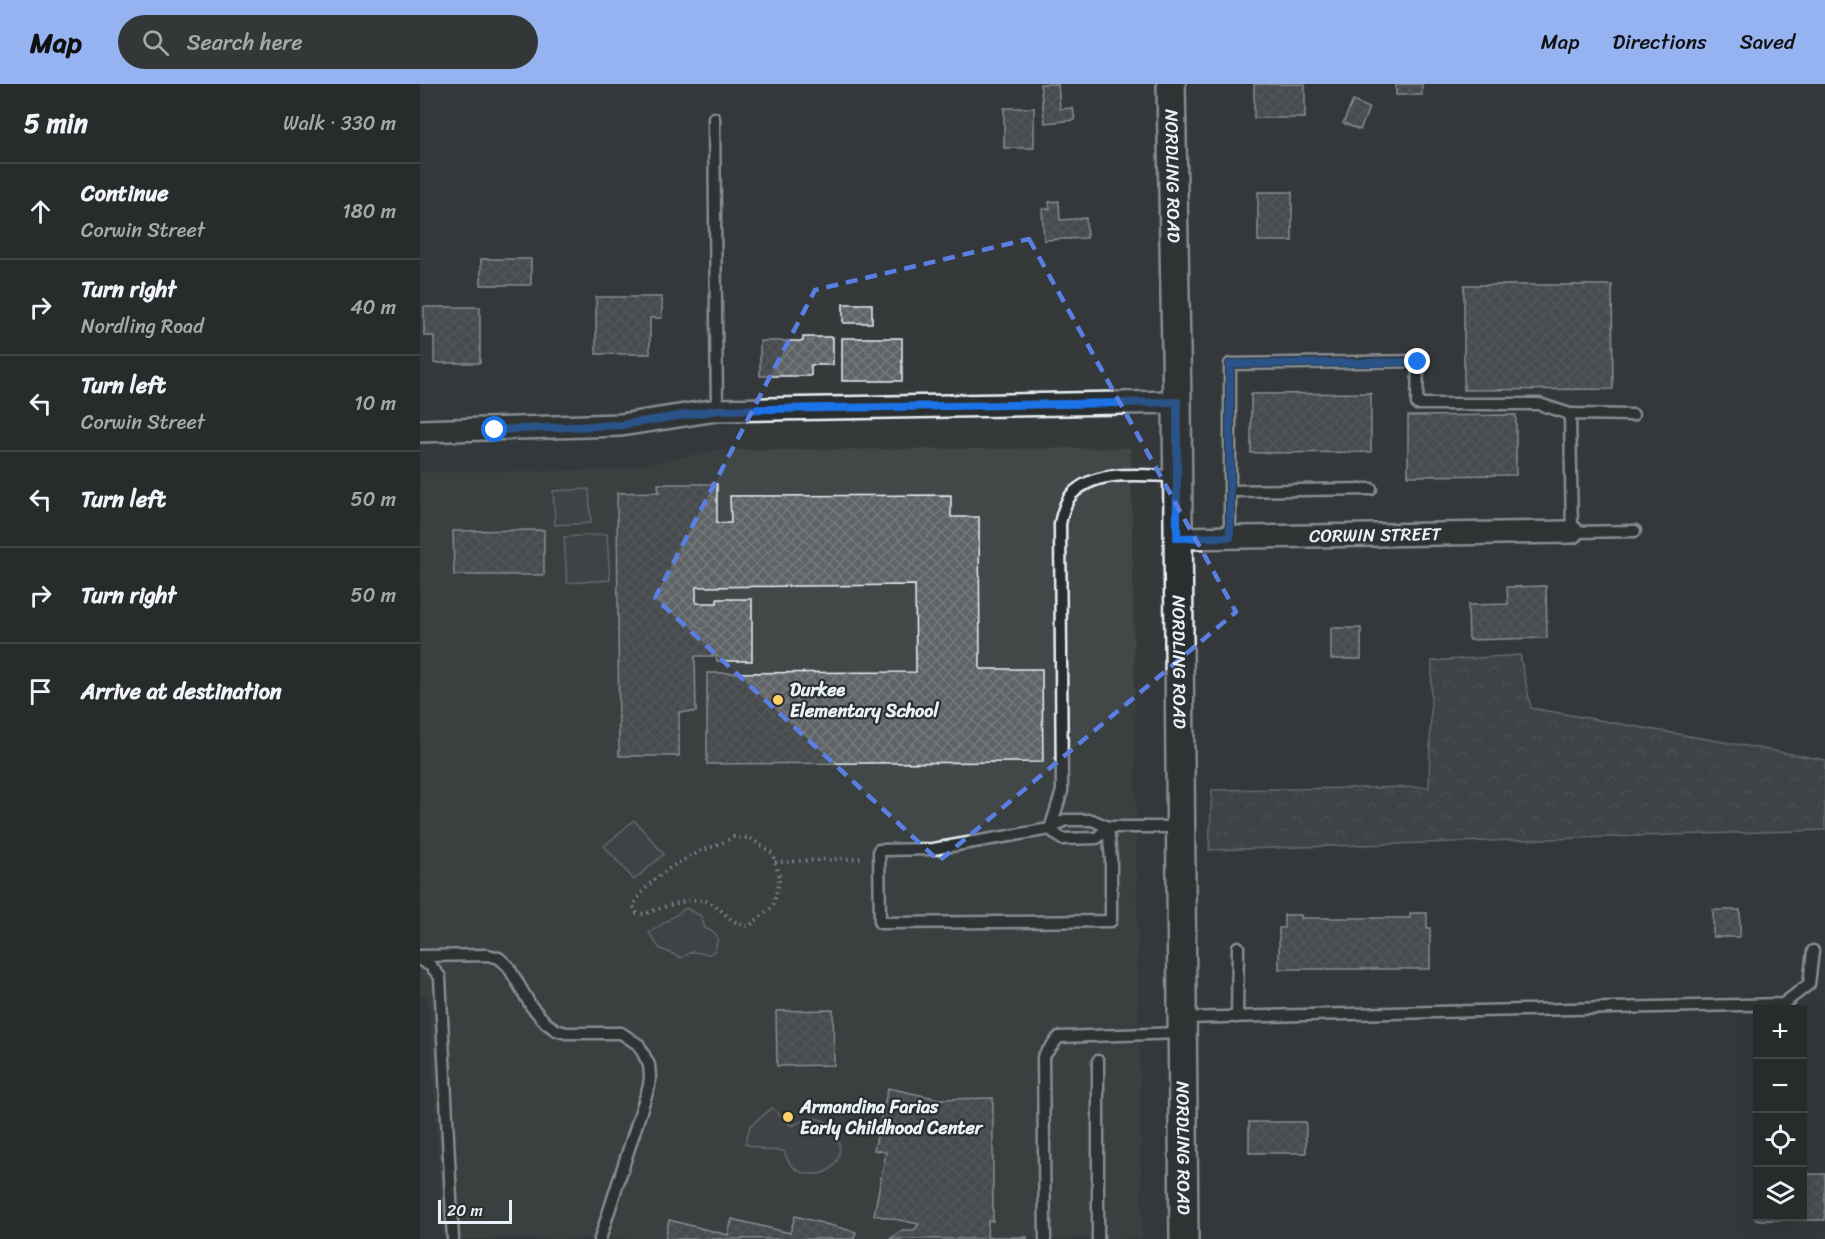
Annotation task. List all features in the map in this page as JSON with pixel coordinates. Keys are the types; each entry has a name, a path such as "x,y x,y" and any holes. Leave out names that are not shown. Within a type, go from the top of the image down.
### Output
{"street":[{"name":"NORDLING ROAD","path":"1172,84 1184,1239"},
{"path":"420,431 621,425 717,410 1177,402"},
{"name":"CORWIN STREET","path":"1177,538 1572,532"}],"lane":[{"path":"714,118 717,410"},
{"path":"1230,537 1230,364 1418,362 1418,404 1539,404 1570,414 1633,415"},
{"path":"1570,414 1572,532 1635,531"},
{"path":"1050,829 1062,791 1060,524 1064,508 1071,495 1085,483 1104,477 1176,476"},
{"path":"1230,491 1371,489"},
{"path":"1108,827 1111,858 1111,921 880,923 879,850 933,849 1050,829 1065,820 1092,820 1108,827 1179,827"},
{"path":"1050,829 1062,839 1097,837 1108,827"},
{"path":"1237,1017 1238,947"},
{"path":"1045,1239 1043,1057 1059,1037 1181,1026 1237,1017 1783,1004 1809,984 1813,951"},
{"path":"420,958 494,956 499,958 508,966 531,1006 546,1023 556,1030 566,1033 621,1033 639,1045 645,1054 650,1076 649,1086 600,1239"},
{"path":"420,958 440,977 453,1239"},
{"path":"1098,1060 1098,1239"}],"path":[{"path":"732,837 750,838 772,853 775,862 780,877 773,907 749,926 737,924 707,900 691,900 644,914 637,913 633,906 639,896 657,878 689,857 717,846 732,837"},
{"path":"775,862 879,858"}],"highlighted area":[{"path":"1029,239 1236,612 939,861 655,598 815,290"}],"shaded area":[{"name":"Durkee Elementary School","path":"1131,448 1142,1239 443,1239 428,996 420,995 420,472 617,470 718,450"}],"green space":[{"path":"589,489 591,523 555,525 553,491"},
{"path":"607,534 610,580 567,583 564,537"},
{"path":"1520,655 1531,708 1825,760 1825,830 1209,850 1212,790 1429,787 1432,661"},
{"path":"634,820 664,854 634,880 604,846"},
{"path":"686,908 701,916 705,928 715,933 718,938 715,950 710,954 691,952 682,958 660,949 649,933"},
{"path":"772,1108 792,1126 809,1119 823,1120 833,1128 838,1140 839,1152 835,1164 825,1172 810,1174 800,1172 793,1167 784,1151 765,1150 745,1144 750,1126"}],"building":[{"path":"1040,84 1058,84 1060,109 1073,108 1075,120 1045,123"},
{"path":"1254,84 1305,84 1305,118 1254,118"},
{"path":"1396,84 1422,84 1422,95 1396,95"},
{"path":"1353,101 1369,108 1360,130 1343,123"},
{"path":"1004,108 1034,108 1034,148 1004,148"},
{"path":"1258,192 1292,192 1292,241 1258,241"},
{"path":"1059,201 1060,220 1086,218 1087,238 1044,240 1042,209 1050,209 1049,202"},
{"path":"481,259 531,259 531,285 481,285"},
{"path":"1464,285 1612,285 1613,389 1464,390"},
{"path":"596,297 662,297 662,318 650,318 650,354 596,354"},
{"path":"843,304 872,304 872,323 843,323"},
{"path":"424,307 480,307 480,363 434,363 434,336 424,336"},
{"path":"803,337 833,337 833,365 811,365 811,376 760,376 760,341 803,341"},
{"path":"842,338 902,338 902,381 842,381"},
{"path":"1371,393 1371,452 1251,453 1251,394"},
{"path":"1516,415 1516,475 1408,476 1408,416"},
{"path":"658,484 717,484 717,523 731,523 730,496 951,495 951,517 979,517 980,669 1042,669 1043,762 707,764 707,673 916,672 915,585 696,587 696,603 717,603 717,599 752,599 752,661 717,661 716,656 695,656 696,712 679,712 679,756 619,756 617,493 659,492"},
{"path":"544,530 544,575 454,575 453,531"},
{"path":"1546,586 1547,638 1469,640 1468,605 1508,604 1507,587"},
{"path":"1331,628 1361,628 1361,659 1331,659"},
{"path":"1713,910 1740,910 1740,937 1713,937"},
{"path":"1410,913 1427,913 1427,928 1430,928 1430,969 1279,969 1279,928 1284,928 1284,915 1301,915 1301,918 1410,918"},
{"path":"833,1010 834,1065 777,1066 776,1011"},
{"path":"888,1088 939,1099 993,1098 993,1221 988,1221 987,1237 1027,1237 1027,1239 890,1239 902,1230 914,1230 919,1224 874,1215 886,1152 874,1150"},
{"path":"1249,1122 1306,1122 1306,1153 1249,1153"},
{"path":"1807,1174 1825,1174 1825,1220 1807,1220"},
{"path":"795,1216 856,1232 854,1239 665,1239 669,1220 728,1235 732,1219 790,1233"}],"place":[{"name":"Durkee Elementary School","path":"778,700"},
{"name":"Armandina Farias Early Childhood Center","path":"788,1117"}],"route":[{"path":"495,430 621,425 717,410 1177,402 1177,538 1230,537 1230,364 1418,362"}]}
